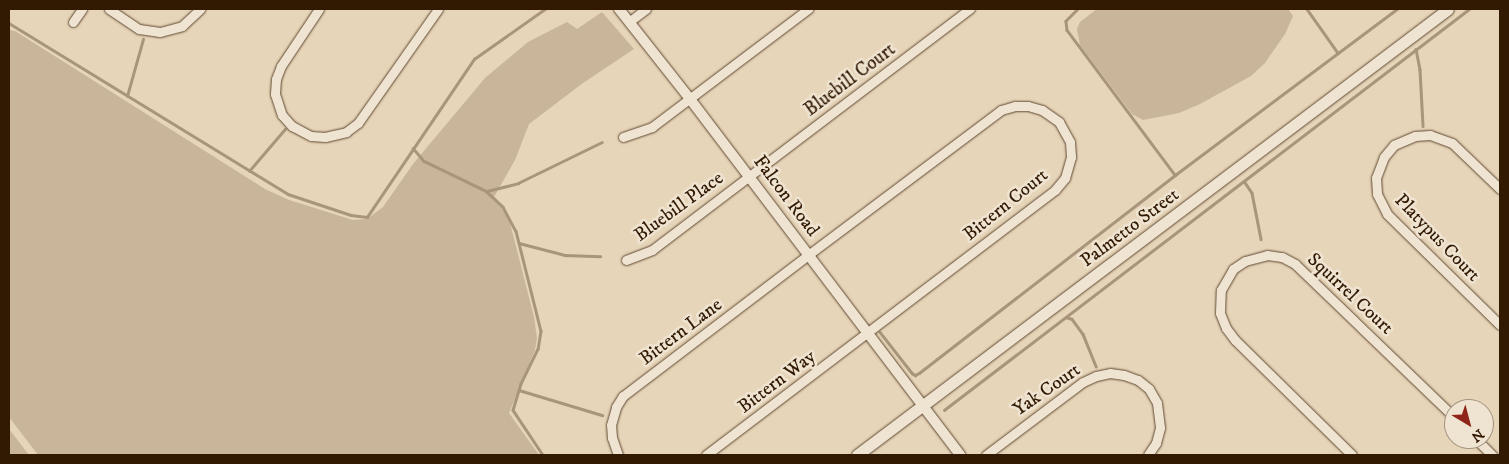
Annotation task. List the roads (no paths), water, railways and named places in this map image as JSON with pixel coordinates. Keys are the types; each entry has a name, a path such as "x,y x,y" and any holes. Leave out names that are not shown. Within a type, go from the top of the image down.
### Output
{"main road":[{"name":"Palmetto Street","path":"857,455 1448,9"}],"street":[{"path":"73,22 82,9"},
{"path":"109,9 139,29 160,32 182,26 200,9"},
{"path":"319,9 281,66 276,79 275,94 282,115 292,126 311,136 325,137 346,132 358,123 438,9"},
{"name":"Falcon Road","path":"619,9 690,99 960,455"},
{"path":"630,21 646,9"},
{"path":"623,137 652,127 808,9"},
{"name":"Bluebill Court","path":"749,177 970,9"},
{"name":"Bittern Court","path":"808,255 1001,110 1014,106 1028,106 1042,110 1059,122 1067,134 1071,149 1070,164 1060,185 868,334"},
{"name":"Platypus Court","path":"1500,189 1452,143 1430,135 1415,136 1394,145 1380,164 1376,178 1379,201 1387,214 1500,325"},
{"name":"Bluebill Place","path":"626,260 652,250 749,177"},
{"name":"Bittern Lane","path":"618,455 612,438 611,425 614,413 623,396 808,255"},
{"name":"Squirrel Court","path":"1352,455 1235,340 1226,328 1220,313 1221,290 1233,270 1245,260 1267,255 1282,257 1295,264 1444,407"},
{"name":"Bittern Way","path":"706,455 868,334"},
{"name":"Yak Court","path":"986,455 1084,382 1096,376 1110,373 1138,380 1149,389 1157,403 1160,428 1156,444 1148,455"}],"waterway":[{"path":"9,23 288,194 351,215 367,217 474,59 545,9"},
{"path":"1078,9 1066,21 1067,30 1175,175"},
{"path":"1307,9 1338,53"},
{"path":"880,332 912,373 915,375 919,373 1175,175 1397,9"},
{"path":"944,410 1469,9"},
{"path":"127,96 143,39"},
{"path":"1416,49 1420,70 1423,126"},
{"path":"249,171 285,129"},
{"path":"487,191 518,183 602,142"},
{"path":"413,148 424,161 486,191 503,207 516,231 541,331 538,349 521,384 513,410 543,455"},
{"path":"1244,181 1252,193 1261,239"},
{"path":"519,243 565,255 600,256"},
{"path":"1066,317 1072,319 1083,334 1096,367"},
{"path":"519,390 602,415"}]}
